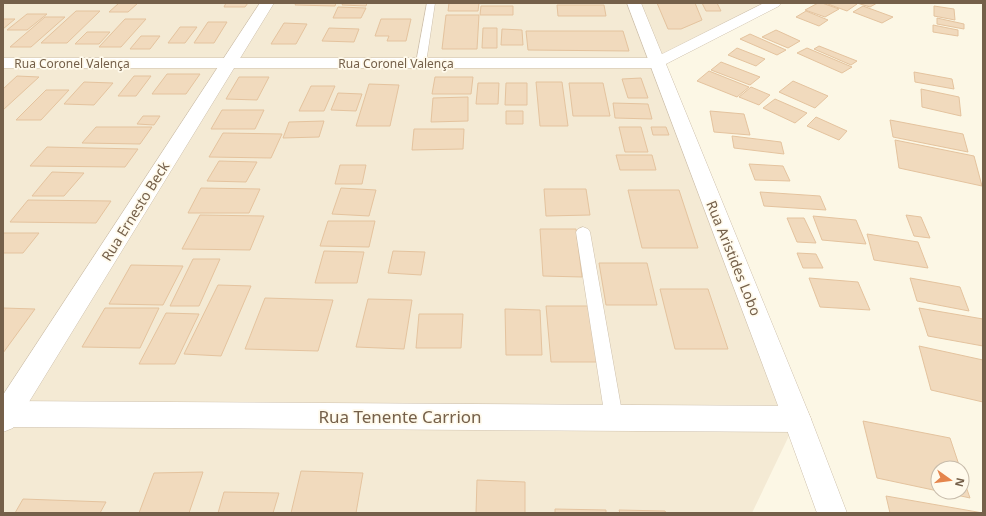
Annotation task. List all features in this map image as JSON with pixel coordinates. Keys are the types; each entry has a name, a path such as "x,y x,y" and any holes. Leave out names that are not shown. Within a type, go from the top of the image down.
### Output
{"street":[{"name":"Rua Ernesto Beck","path":"4,416 267,3"},
{"name":"Rua Aristides Lobo","path":"634,3 797,419 832,513"},
{"name":"Rua Coronel Valença","path":"3,63 657,63 774,3"},
{"name":"Rua Tenente Carrion","path":"4,416 797,419"}],"lane":[{"path":"421,63 431,3"},
{"path":"583,232 614,418"}],"shaded area":[{"path":"3,3 774,3 657,63 797,419 752,513 3,513"}],"building":[{"path":"119,3 138,3 128,12 109,12"},
{"path":"226,3 248,3 245,7 224,7"},
{"path":"296,3 336,3 335,6 295,5"},
{"path":"343,3 367,3 366,6 342,5"},
{"path":"449,3 479,3 478,11 448,11"},
{"path":"657,3 695,3 702,20 681,29 668,29"},
{"path":"702,3 717,3 721,11 706,11"},
{"path":"818,3 839,9 825,17 805,10"},
{"path":"825,3 853,3 857,4 847,11"},
{"path":"857,3 877,3 870,7"},
{"path":"557,5 604,5 606,16 558,16"},
{"path":"481,6 513,6 513,15 480,15"},
{"path":"863,6 893,17 882,23 853,12"},
{"path":"934,6 954,9 955,20 934,16"},
{"path":"338,7 366,8 361,18 333,18"},
{"path":"76,11 100,11 67,43 41,43"},
{"path":"806,11 828,20 819,26 796,17"},
{"path":"27,14 47,14 27,30 7,30"},
{"path":"446,15 479,15 477,49 442,49"},
{"path":"45,17 65,17 31,47 10,47"},
{"path":"937,18 964,24 964,29 937,24"},
{"path":"3,19 15,19 3,29"},
{"path":"125,19 146,19 121,47 99,47"},
{"path":"381,19 411,19 406,41 387,41 389,36 375,36"},
{"path":"208,22 227,22 214,43 194,43"},
{"path":"284,23 307,24 296,44 271,44"},
{"path":"933,25 958,30 958,36 933,32"},
{"path":"180,27 197,27 185,43 168,43"},
{"path":"329,28 359,29 354,42 322,41"},
{"path":"483,28 497,28 497,48 482,48"},
{"path":"502,29 522,30 523,45 501,45"},
{"path":"776,30 800,41 788,48 762,37"},
{"path":"526,31 623,31 629,51 528,50"},
{"path":"87,32 110,32 99,44 75,44"},
{"path":"750,34 786,50 777,55 740,39"},
{"path":"141,36 160,36 150,49 130,49"},
{"path":"819,46 857,61 851,65 814,49"},
{"path":"737,48 765,59 756,66 728,55"},
{"path":"807,48 852,67 842,73 797,53"},
{"path":"721,62 760,77 750,85 711,70"},
{"path":"709,71 749,87 737,97 697,81"},
{"path":"914,72 952,79 954,89 915,82"},
{"path":"167,74 200,74 186,94 152,94"},
{"path":"17,76 39,77 3,110 3,89"},
{"path":"134,76 151,76 136,96 118,96"},
{"path":"239,77 269,77 257,100 226,99"},
{"path":"435,77 473,77 471,94 432,94"},
{"path":"641,78 648,98 628,98 622,79"},
{"path":"793,81 828,96 815,108 779,92"},
{"path":"84,82 113,83 94,105 64,104"},
{"path":"536,82 562,82 568,126 540,126"},
{"path":"478,83 499,83 498,104 476,104"},
{"path":"506,83 527,83 527,105 505,105"},
{"path":"569,83 603,83 610,116 573,116"},
{"path":"369,84 399,85 390,126 356,126"},
{"path":"311,86 335,86 324,111 299,111"},
{"path":"751,87 770,95 759,105 739,97"},
{"path":"921,89 959,97 961,116 922,107"},
{"path":"46,90 69,90 41,120 16,120"},
{"path":"338,93 362,94 356,111 331,110"},
{"path":"468,97 468,121 431,122 433,98"},
{"path":"775,99 807,113 795,123 763,108"},
{"path":"613,103 648,104 652,119 615,118"},
{"path":"222,110 264,110 255,129 211,129"},
{"path":"506,111 523,111 523,124 506,124"},
{"path":"710,111 744,114 750,135 714,132"},
{"path":"143,116 160,116 154,125 137,124"},
{"path":"816,117 847,131 839,140 807,126"},
{"path":"890,120 963,134 968,152 893,137"},
{"path":"324,121 319,137 283,138 289,122"},
{"path":"96,127 152,127 140,144 82,143"},
{"path":"619,127 641,127 648,152 625,152"},
{"path":"651,127 666,127 669,135 653,135"},
{"path":"414,129 464,129 463,149 412,150"},
{"path":"223,133 282,134 271,158 209,157"},
{"path":"732,136 781,142 784,154 734,148"},
{"path":"895,140 974,156 982,186 899,168"},
{"path":"47,147 138,149 125,167 30,166"},
{"path":"616,155 652,155 656,170 620,170"},
{"path":"219,161 257,162 246,182 207,181"},
{"path":"749,164 783,166 790,181 755,180"},
{"path":"340,165 366,165 362,184 335,184"},
{"path":"52,172 84,173 64,196 32,196"},
{"path":"201,188 260,189 249,213 188,213"},
{"path":"341,188 376,190 369,216 332,214"},
{"path":"544,189 586,189 590,215 546,216"},
{"path":"628,190 679,190 698,248 642,248"},
{"path":"760,192 820,196 826,210 764,206"},
{"path":"28,200 111,201 96,223 10,222"},
{"path":"200,215 264,216 250,250 182,249"},
{"path":"906,215 921,217 930,238 914,236"},
{"path":"813,216 856,220 866,244 822,240"},
{"path":"787,218 804,218 816,243 797,242"},
{"path":"328,221 375,221 369,247 320,246"},
{"path":"540,229 576,229 582,277 543,276"},
{"path":"3,233 39,233 23,253 3,253"},
{"path":"867,234 918,242 928,268 874,260"},
{"path":"324,251 364,252 357,283 315,283"},
{"path":"393,251 425,252 421,275 388,273"},
{"path":"797,253 816,254 823,268 803,268"},
{"path":"193,259 220,259 199,306 170,306"},
{"path":"599,263 647,263 657,305 606,305"},
{"path":"131,265 183,266 163,305 109,304"},
{"path":"809,278 858,282 870,310 820,307"},
{"path":"910,278 960,287 969,311 917,301"},
{"path":"218,285 251,286 221,356 184,354"},
{"path":"660,289 708,289 728,349 675,349"},
{"path":"265,298 333,300 318,351 245,349"},
{"path":"368,299 412,300 404,349 356,347"},
{"path":"546,306 591,306 599,362 551,362"},
{"path":"3,308 35,309 3,353"},
{"path":"105,308 159,308 140,348 82,347"},
{"path":"919,308 983,319 983,346 928,336"},
{"path":"505,309 540,310 542,355 506,355"},
{"path":"166,313 199,314 175,364 139,364"},
{"path":"419,314 463,314 461,348 416,348"},
{"path":"919,346 983,360 983,402 931,390"},
{"path":"863,421 950,438 957,460 930,460 930,489 877,478"},
{"path":"301,471 363,473 356,513 291,513"},
{"path":"203,472 189,513 139,513 154,473"},
{"path":"477,480 525,482 525,513 476,513"},
{"path":"224,492 279,493 273,513 218,513"},
{"path":"886,496 983,513 890,513"},
{"path":"23,499 106,502 100,513 15,513"},
{"path":"555,509 606,510 606,513 555,513"},
{"path":"619,510 665,511 666,513 620,513"}]}
